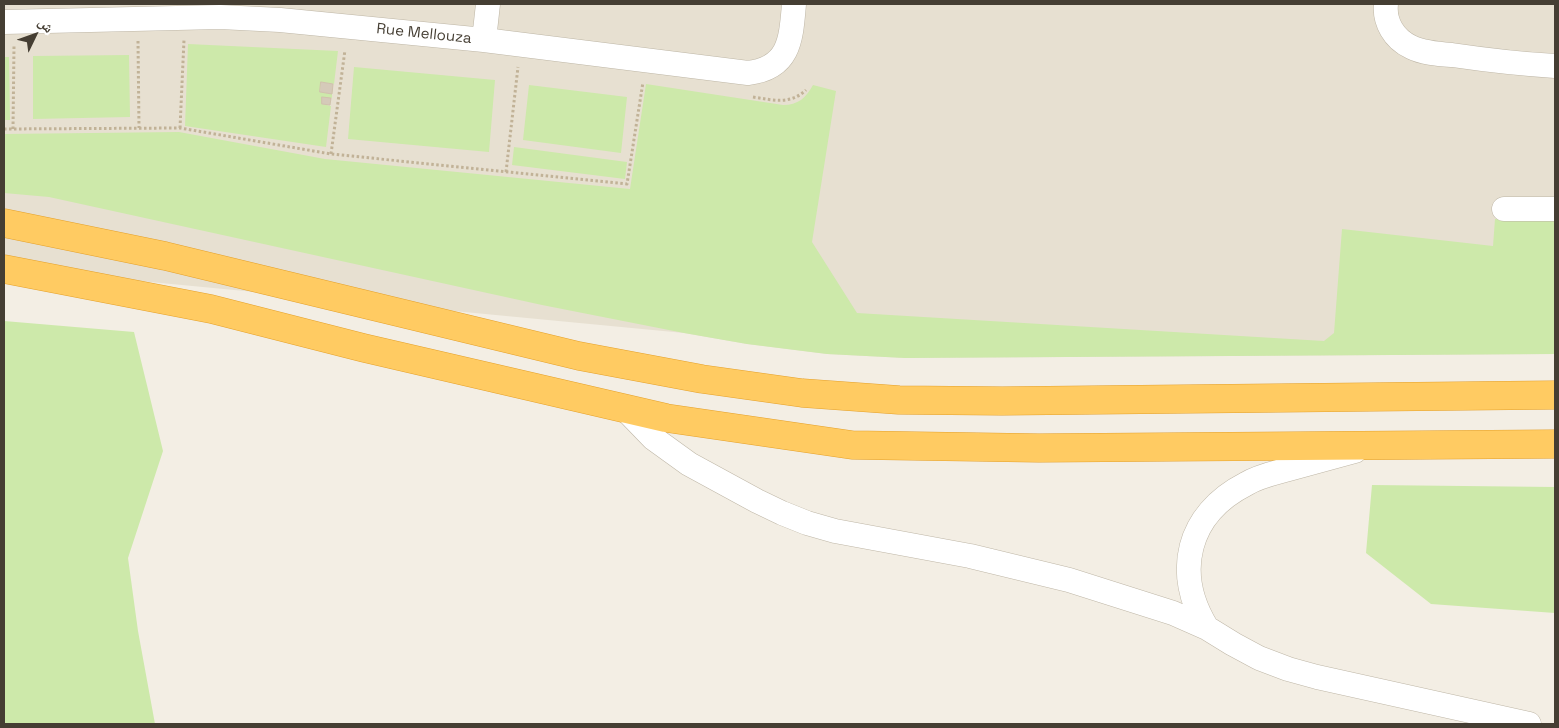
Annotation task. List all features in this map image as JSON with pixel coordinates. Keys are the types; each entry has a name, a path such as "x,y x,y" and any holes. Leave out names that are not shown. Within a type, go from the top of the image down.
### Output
{"highway":[{"path":"4,223 165,256 579,356 702,379 802,393 899,400 993,401 1555,395"},
{"path":"4,269 211,309 364,348 666,418 852,445 1039,448 1555,444"}],"street":[{"path":"484,40 488,4"},
{"name":"Rue Mellouza","path":"9,32 221,10 280,20 484,40 748,73 766,69 781,59 791,36 794,4"},
{"path":"1385,8 1392,31 1399,40 1409,47 1420,51 1555,66"},
{"path":"1504,209 1555,209"},
{"path":"625,409 653,438 689,464 782,514 807,524 970,556 1069,580 1173,613 1207,628 1260,658 1288,669 1529,724"},
{"path":"1207,628 1199,616 1190,588 1189,558 1192,544 1199,529 1218,503 1231,492 1262,477 1373,446"}],"path":[{"path":"9,32 13,129"},
{"path":"175,39 192,39"},
{"path":"180,128 184,39"},
{"path":"129,40 147,40"},
{"path":"138,40 139,128"},
{"path":"331,154 345,47"},
{"path":"506,172 518,64"},
{"path":"4,129 180,128 331,154 628,184 643,79"},
{"path":"746,96 786,101 800,96 806,90"}],"shaded area":[{"path":"4,4 1555,4 1555,354 905,358 827,354 747,344 684,333 4,268"}],"green space":[{"path":"188,44 338,51 334,84 321,82 320,92 332,94 332,98 322,97 322,104 331,106 326,147 185,126"},
{"path":"129,55 130,117 33,119 33,56"},
{"path":"4,57 9,57 10,120 4,120"},
{"path":"354,67 495,80 489,152 348,139"},
{"path":"646,84 783,105 793,104 801,100 813,85 836,91 812,242 857,313 1324,341 1334,333 1342,229 1493,246 1495,219 1555,221 1555,354 905,358 827,354 747,344 684,333 542,305 49,197 4,193 4,134 179,132 325,159 630,189"},
{"path":"529,85 627,97 621,153 523,140"},
{"path":"514,147 627,162 625,179 512,165"},
{"path":"4,321 134,332 163,451 128,558 138,631 155,724 4,724"},
{"path":"1372,485 1555,487 1555,613 1431,604 1366,553"}],"building":[{"path":"321,82 333,84 332,94 320,92"},
{"path":"322,97 331,98 330,105 322,104"}]}
